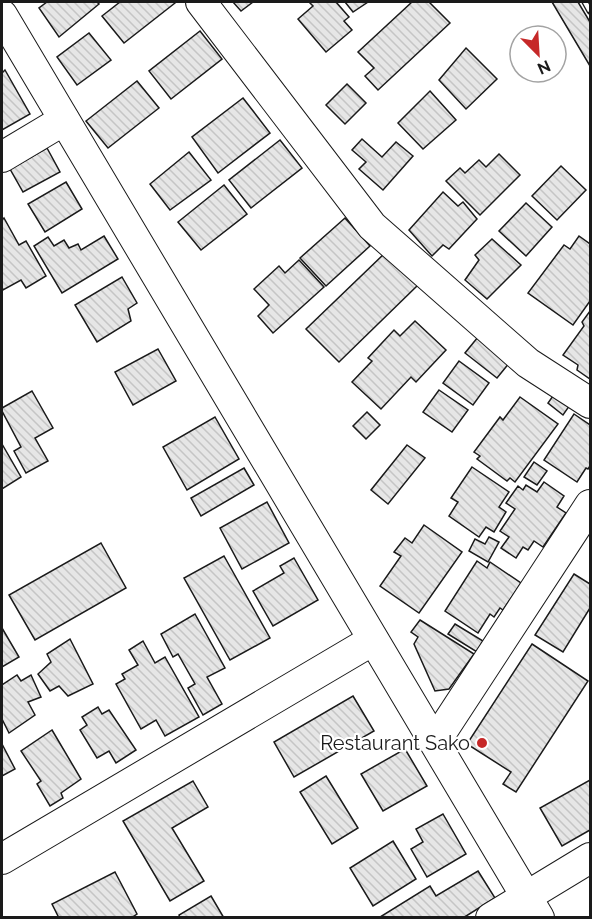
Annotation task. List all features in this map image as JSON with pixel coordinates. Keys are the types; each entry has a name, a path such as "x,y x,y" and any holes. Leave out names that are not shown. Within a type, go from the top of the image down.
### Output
{"street":[{"path":"201,2 372,226 528,363 591,403"},
{"path":"2,15 533,907"},
{"path":"2,157 64,120"},
{"path":"435,742 591,505"},
{"path":"2,859 373,640"},
{"path":"491,918 533,907 591,858"}],"building":[{"path":"47,2 97,2 99,4 59,37 39,8"},
{"path":"120,2 175,3 124,43 102,16"},
{"path":"233,2 253,2 241,11"},
{"path":"309,2 336,2 349,17 344,21 352,30 326,52 298,19 313,6"},
{"path":"345,2 368,2 353,12"},
{"path":"412,2 429,2 450,23 378,90 365,76 374,68 358,52"},
{"path":"552,2 578,2 590,22 590,66 568,29 568,24 565,24"},
{"path":"200,31 222,59 171,99 149,71"},
{"path":"89,33 111,60 77,85 57,57"},
{"path":"466,48 497,79 466,109 439,80"},
{"path":"5,70 30,114 2,130 2,73"},
{"path":"137,81 159,108 108,148 86,121"},
{"path":"347,84 366,103 345,124 326,105"},
{"path":"430,91 456,120 423,149 398,123"},
{"path":"243,98 270,133 218,173 192,137"},
{"path":"362,139 382,157 396,142 413,156 383,190 359,169 366,162 352,150"},
{"path":"280,140 302,168 251,208 229,180"},
{"path":"47,148 60,172 23,192 10,169"},
{"path":"189,152 211,180 170,210 150,184"},
{"path":"499,154 520,175 480,215 446,181 460,168 465,173 479,160 486,167"},
{"path":"561,166 586,190 557,220 532,196"},
{"path":"66,182 82,209 45,232 28,204"},
{"path":"224,185 247,214 201,250 178,222"},
{"path":"443,192 458,206 463,202 477,219 449,249 443,245 432,256 409,230"},
{"path":"526,203 552,227 526,256 499,231"},
{"path":"4,218 19,245 26,241 46,276 26,288 21,280 3,290 2,287 2,220"},
{"path":"345,218 370,246 326,286 300,258"},
{"path":"104,236 118,259 62,293 34,246 48,237 54,246 64,240 69,248 78,244 81,250"},
{"path":"579,236 590,244 590,301 573,325 528,293 564,245 570,249"},
{"path":"492,239 521,265 487,299 465,280 479,260 475,255"},
{"path":"386,252 418,285 339,362 306,329"},
{"path":"299,260 324,287 273,333 258,316 269,305 254,289 279,266 285,273"},
{"path":"122,277 137,303 128,309 131,321 97,342 75,305"},
{"path":"590,311 590,379 577,370 578,365 563,355 584,326 582,322"},
{"path":"415,321 446,350 416,382 411,377 381,409 352,382 372,361 368,358 394,330 400,336"},
{"path":"478,337 510,362 497,378 465,353"},
{"path":"158,349 176,381 133,405 115,372"},
{"path":"459,361 489,383 473,405 443,383"},
{"path":"439,390 468,410 452,432 423,412"},
{"path":"32,391 53,428 35,438 48,461 26,473 14,451 21,447 2,408"},
{"path":"555,393 570,405 563,415 548,403"},
{"path":"520,397 558,424 515,482 510,478 507,481 477,459 480,456 474,452 500,417 503,420"},
{"path":"367,412 380,425 366,439 353,426"},
{"path":"574,414 590,425 590,466 586,468 577,482 544,460"},
{"path":"215,417 239,459 187,490 163,447"},
{"path":"2,444 21,477 2,489"},
{"path":"407,445 425,458 388,504 371,490"},
{"path":"534,462 547,471 537,485 524,477"},
{"path":"472,467 509,492 499,507 506,512 494,532 486,527 479,537 449,516 458,502 451,498"},
{"path":"244,468 254,485 201,516 191,498"},
{"path":"544,482 564,496 557,507 566,513 543,547 534,541 528,550 523,547 516,558 501,548 509,537 500,531 515,509 506,503 518,486 523,490 526,485 537,492"},
{"path":"267,502 289,543 242,569 220,528"},
{"path":"424,525 462,552 419,613 380,586 401,556 394,552 405,538 412,543"},
{"path":"489,537 499,542 488,562 469,551 475,539 485,544"},
{"path":"101,543 126,588 35,640 9,595"},
{"path":"224,556 270,638 230,660 184,578"},
{"path":"294,558 318,600 273,626 253,591 284,573 280,566"},
{"path":"477,561 487,568 490,562 521,583 503,610 500,608 494,617 490,614 478,633 445,611"},
{"path":"574,574 590,584 590,608 563,652 535,635"},
{"path":"195,614 225,668 207,677 222,704 203,715 188,688 195,684 178,654 173,657 161,634"},
{"path":"420,620 474,654 449,689 435,691 414,644 418,637 411,632"},
{"path":"455,624 483,641 477,652 448,634"},
{"path":"2,628 19,657 2,667"},
{"path":"70,639 93,684 68,696 59,686 50,691 38,674 51,662 47,654"},
{"path":"143,641 155,663 165,657 199,717 165,736 156,720 141,729 116,684 125,679 122,674 138,665 129,650"},
{"path":"532,644 588,681 516,792 503,784 511,772 467,744"},
{"path":"17,675 21,681 31,675 41,697 28,702 35,715 9,733 2,719 2,685"},
{"path":"353,696 374,731 294,777 274,742"},
{"path":"98,707 102,714 109,710 136,750 116,763 109,751 97,758 80,730 87,725 82,717"},
{"path":"52,730 81,779 61,793 63,798 50,806 37,784 41,781 21,751"},
{"path":"2,744 15,769 2,776"},
{"path":"405,749 427,786 383,811 361,774"},
{"path":"326,776 358,828 332,844 300,792"},
{"path":"590,780 590,830 562,846 540,808"},
{"path":"193,781 208,807 172,828 204,881 170,901 123,821"},
{"path":"443,814 466,854 427,877 411,849 423,842 416,829"},
{"path":"393,841 416,879 373,906 350,868"},
{"path":"478,871 495,898 463,918 380,917 430,886 436,896"},
{"path":"115,872 137,914 131,918 59,918 52,904"},
{"path":"211,896 224,918 180,918 179,915"}],"railway":[{"path":"585,2 590,11"}],"place":[{"name":"Restaurant Sako","path":"482,743"}]}
